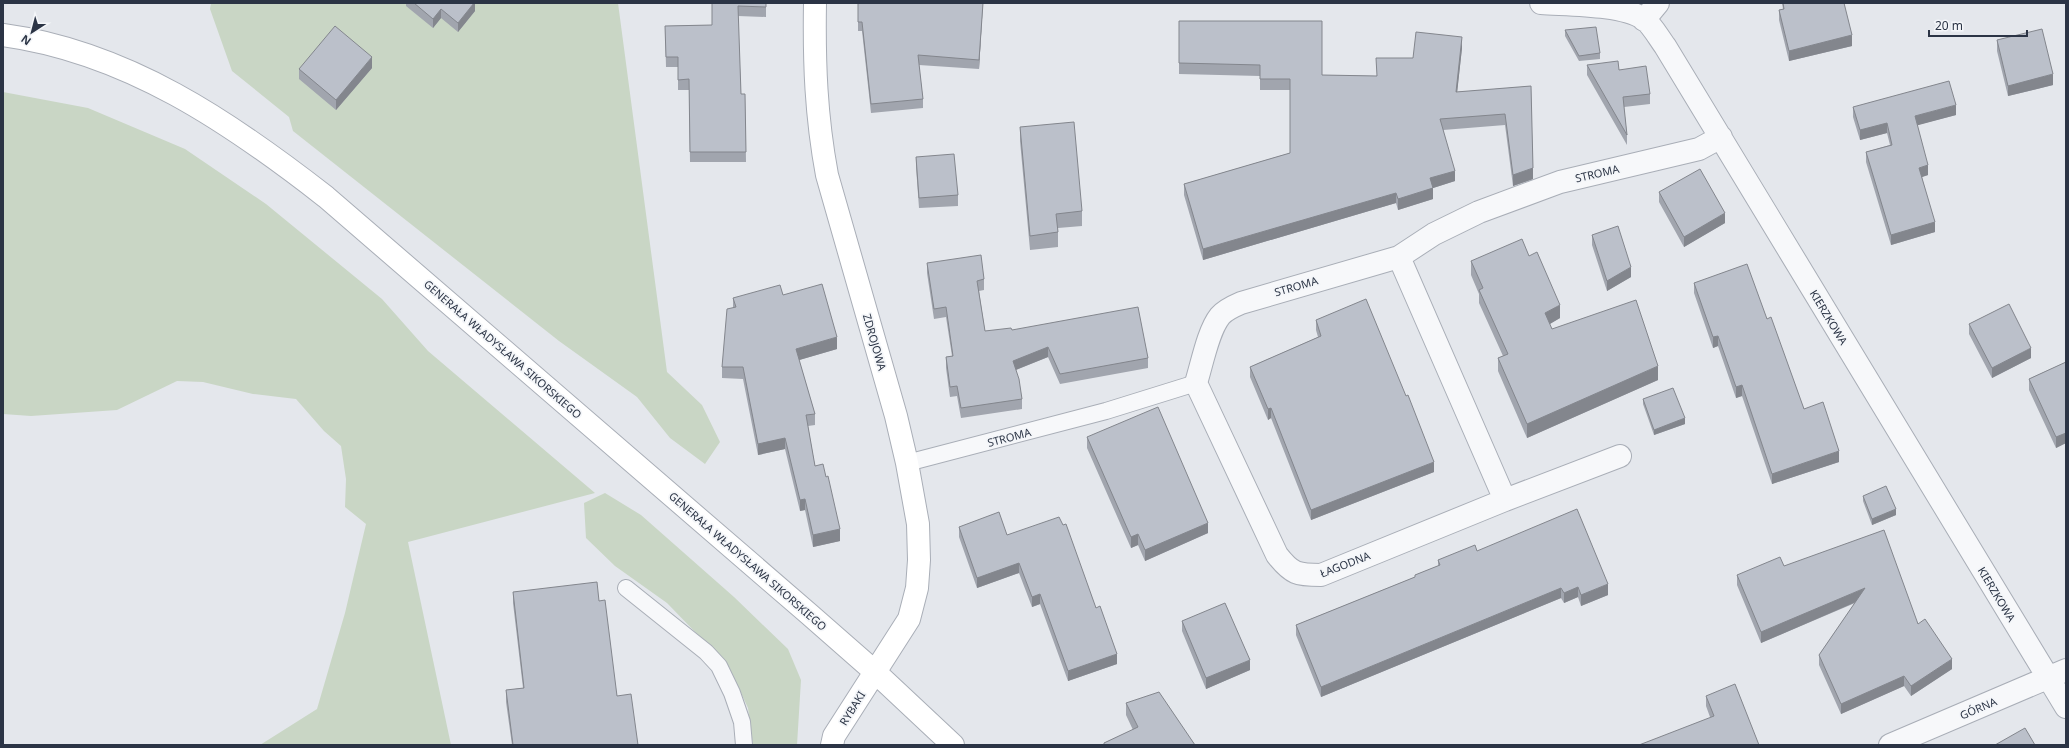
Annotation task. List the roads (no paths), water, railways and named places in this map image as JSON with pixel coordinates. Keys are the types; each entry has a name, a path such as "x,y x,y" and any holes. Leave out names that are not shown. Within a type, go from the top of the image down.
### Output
{"street":[{"name":"ZDROJOWA","path":"815,3 816,108 827,175 896,416 907,463 918,524 917,588 909,620 895,643 874,671"},
{"name":"KIERZKOWA","path":"1541,3 1608,8 1630,13 1644,20 1665,46 1720,137 2057,674 2066,707"},
{"path":"1644,20 1658,3"},
{"name":"GENERAŁA WŁADYSŁAWA SIKORSKIEGO","path":"3,35 53,45 128,70 194,104 270,153 356,223 874,671 953,745"},
{"name":"STROMA","path":"1196,383 1213,330 1220,316 1230,308 1257,297 1399,257 1434,234 1480,212 1560,182 1700,149 1720,137"},
{"path":"1399,257 1505,500"},
{"name":"ŁAGODNA","path":"1196,383 1277,555 1286,567 1300,575 1321,575 1505,500 1620,456"},
{"name":"RYBAKI","path":"832,745 834,736 874,671"},
{"name":"GÓRNA","path":"1890,745 2057,674"}],"lane":[{"name":"STROMA","path":"907,463 1106,411 1196,383"},
{"path":"626,588 706,652 719,666 732,693 742,722 744,745"}]}
